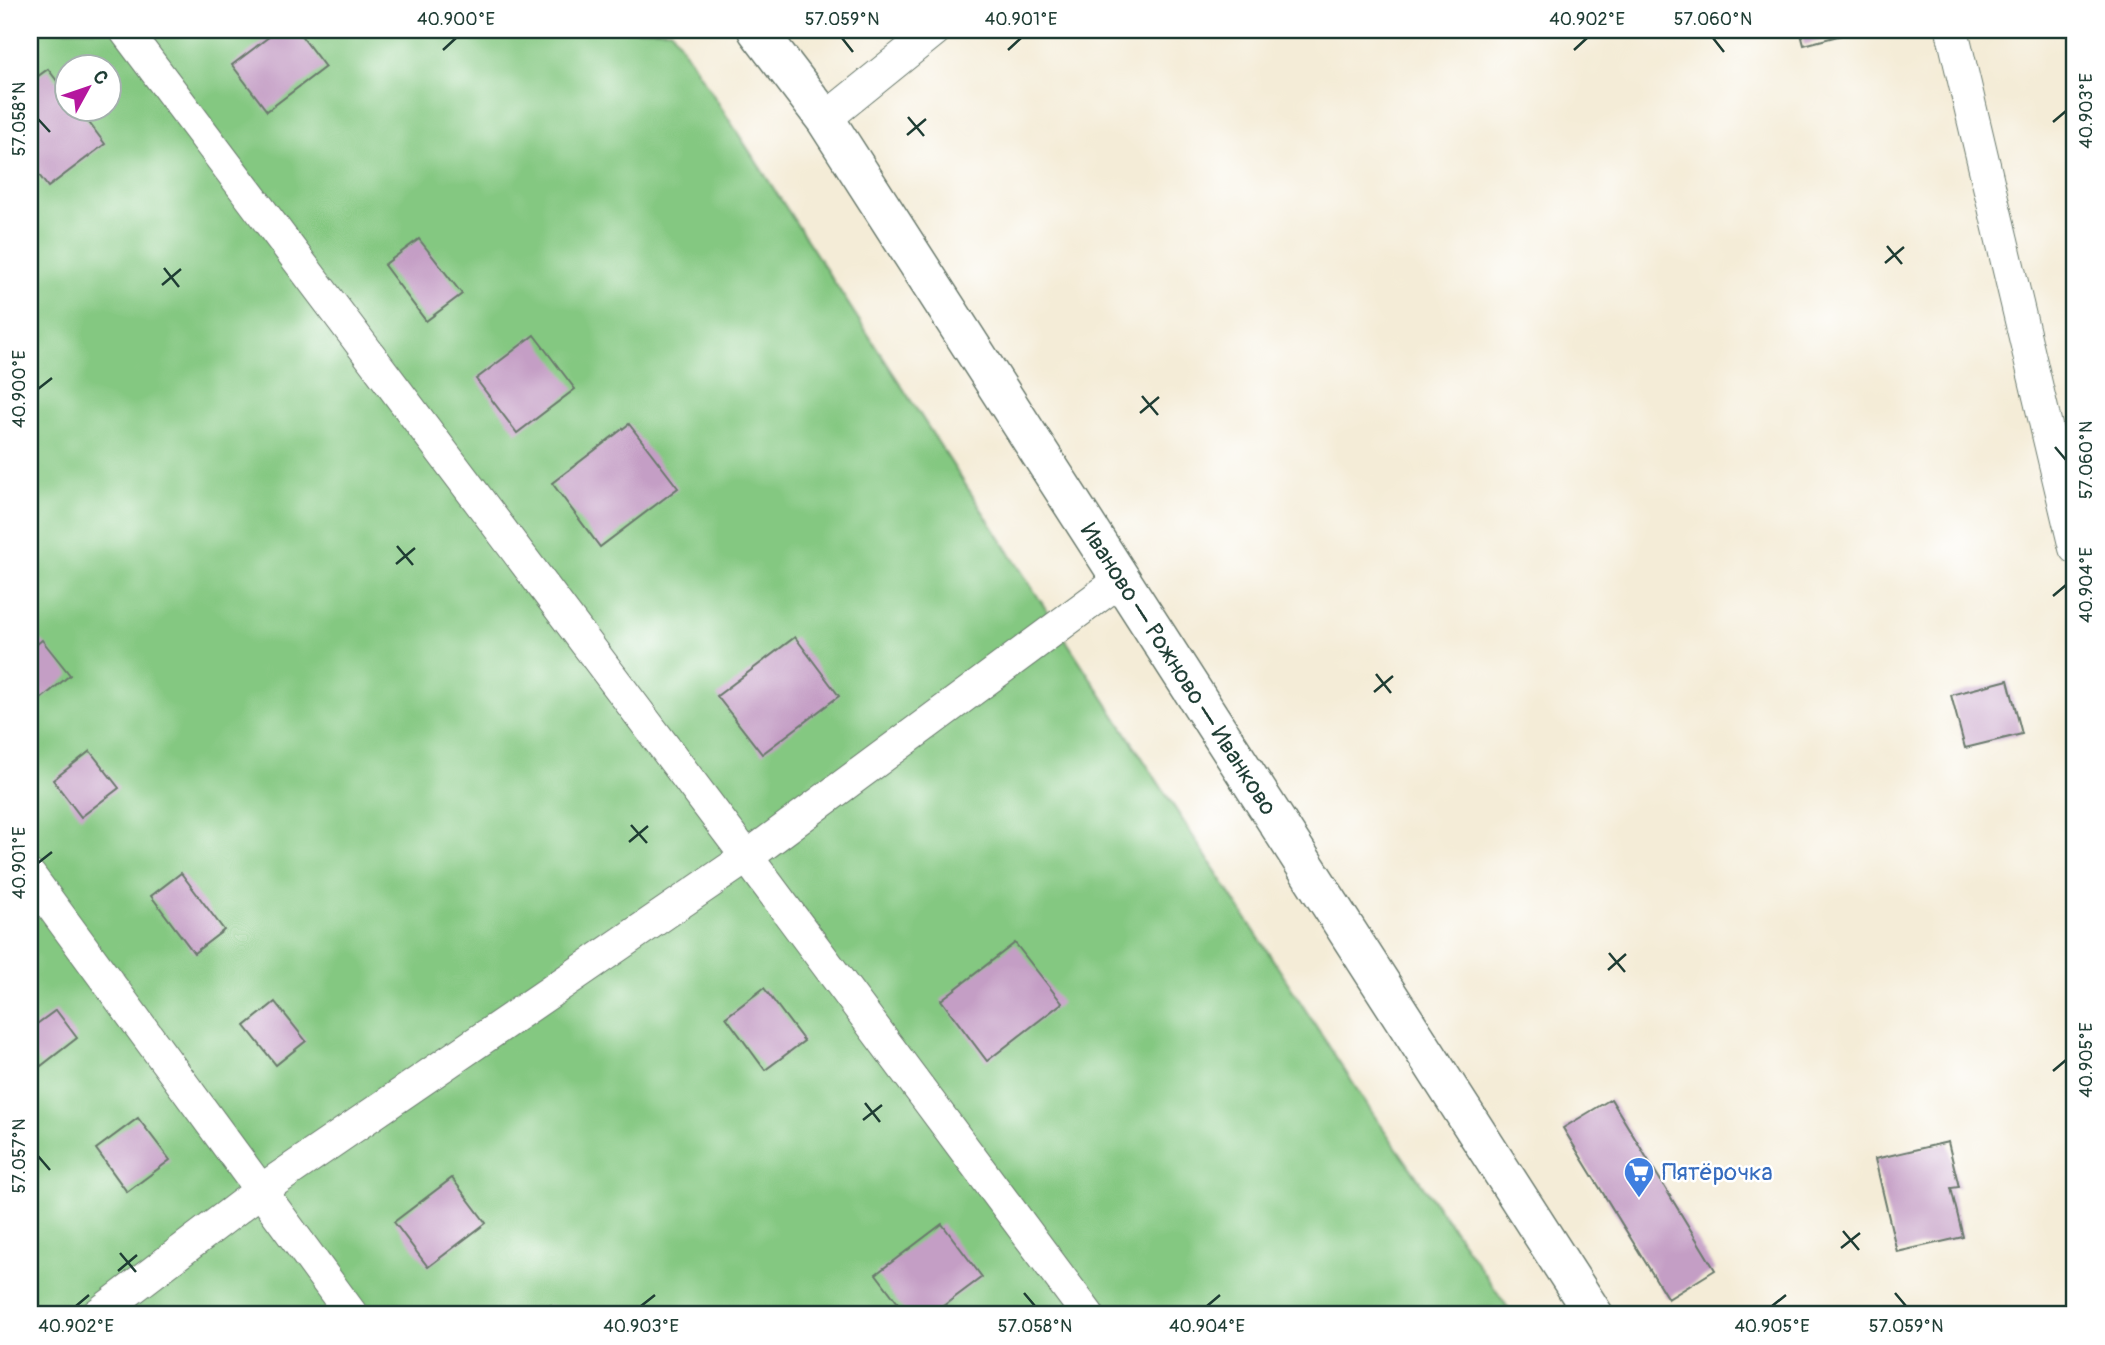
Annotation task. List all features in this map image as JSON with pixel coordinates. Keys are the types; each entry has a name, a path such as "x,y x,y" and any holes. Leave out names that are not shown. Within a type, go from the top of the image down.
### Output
{"street":[{"path":"125,30 747,857 1087,1315"},
{"name":"Иваново — Рожново — Иванково","path":"757,30 825,119 1594,1315"},
{"path":"825,119 935,30"},
{"path":"1952,30 2075,548"},
{"path":"97,1315 260,1192 747,857 1122,579"},
{"path":"30,876 352,1315"}],"green space":[{"path":"30,30 671,30 1369,1108 1513,1315 30,1315"}],"building":[{"path":"278,30 297,30 325,67 267,111 232,65"},
{"path":"1800,30 1857,30 1857,31 1804,45"},
{"path":"48,69 52,74 52,122 88,122 105,144 48,187 30,163 30,82"},
{"path":"419,239 462,294 426,321 384,265"},
{"path":"534,335 575,389 517,433 476,379"},
{"path":"629,424 678,488 600,547 552,483"},
{"path":"795,637 839,696 762,754 717,696"},
{"path":"42,640 70,675 30,708 30,650"},
{"path":"2008,680 2022,734 1965,748 1951,695"},
{"path":"90,751 119,788 81,817 53,780"},
{"path":"181,873 224,930 194,953 151,896"},
{"path":"1015,943 1062,1003 987,1061 941,1000"},
{"path":"764,988 804,1041 765,1070 726,1017"},
{"path":"275,1002 306,1041 276,1065 245,1026"},
{"path":"56,1010 77,1038 41,1066 30,1051 30,1029"},
{"name":"Пятёрочка","path":"1611,1099 1715,1270 1668,1299 1563,1128"},
{"path":"138,1118 170,1160 127,1192 96,1149"},
{"path":"1948,1142 1959,1187 1951,1188 1963,1237 1897,1252 1875,1159"},
{"path":"452,1178 486,1223 428,1267 394,1222"},
{"path":"942,1224 982,1277 931,1315 907,1315 876,1274"},
{"path":"551,1305 556,1315 529,1315"}],"place":[{"name":"Пятёрочка","path":"1639,1199"}]}
